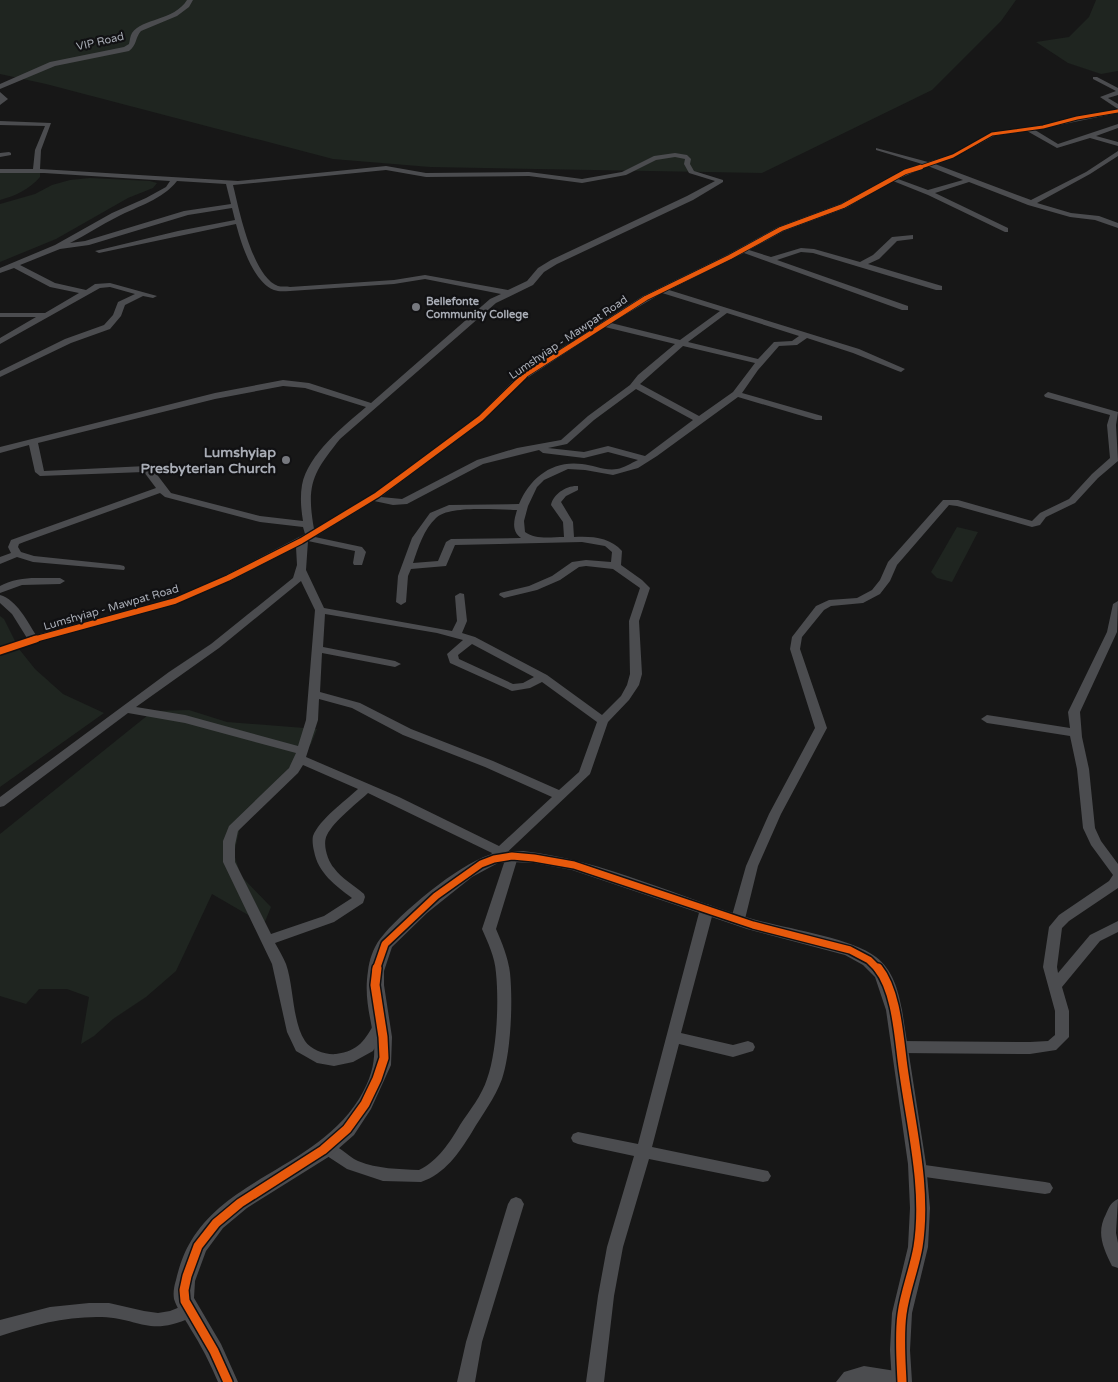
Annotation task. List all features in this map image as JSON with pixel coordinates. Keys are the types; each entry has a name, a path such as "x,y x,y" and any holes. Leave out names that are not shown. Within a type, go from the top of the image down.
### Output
{"street":[{"name":"VIP Road","path":"0,87 53,64 126,49 132,45 135,34 139,30 181,10 186,7 190,0"},
{"path":"1095,78 1118,91"},
{"path":"1118,91 1103,98 1118,106"},
{"path":"0,94 5,100 0,103"},
{"name":"Lumshyiap - Mawpat Road","path":"0,651 175,600 228,578 306,538 372,498 480,418 521,378 603,324 661,290 743,250 781,229 843,206 910,170 953,156 992,134 1051,126 1077,118 1118,111"},
{"path":"0,123 49,124 38,150 36,171"},
{"path":"1028,128 1055,146 1118,126"},
{"path":"1089,136 1118,144"},
{"path":"878,149 928,164 1031,203 1070,215 1096,218 1118,226"},
{"path":"0,155 9,154"},
{"path":"1031,203 1082,176 1118,154"},
{"path":"0,171 36,171 229,183 340,174 376,168 426,175 514,174 544,175 571,180 594,180 624,174 654,158 675,155 685,156 688,159 687,164 690,172 721,181 690,198 554,262 541,270 530,283 494,301 337,437 312,472 307,482 306,538 302,572 298,579 253,617 0,803"},
{"path":"0,271 58,247 115,215 161,193 173,184 175,179"},
{"path":"893,179 1004,230"},
{"path":"927,193 969,180"},
{"path":"229,183 248,252 255,265 276,288 394,282 425,277 509,293"},
{"path":"58,247 81,245 199,211 235,205"},
{"path":"99,252 178,233 240,221"},
{"path":"862,264 876,257 895,239 910,237"},
{"path":"743,250 906,308"},
{"path":"771,259 794,251 809,250 939,288"},
{"path":"14,265 53,285 86,292"},
{"path":"0,341 86,292 105,284 153,296"},
{"path":"661,290 856,351 901,369"},
{"path":"0,374 68,341 107,327 117,316 121,304 142,293"},
{"path":"372,498 404,502 480,462 564,442 591,418 635,385 641,377 681,343 725,310"},
{"path":"0,315 46,315"},
{"path":"603,324 760,362"},
{"path":"536,540 527,539 521,535 519,528 522,507 530,488 536,482 564,468 578,466 614,472 624,470 645,460 736,394 760,362 777,344 794,343 805,336"},
{"path":"0,450 215,396 292,382 306,384 373,406"},
{"path":"635,385 700,420"},
{"path":"736,394 819,418"},
{"path":"738,919 752,866 775,814 821,728 795,649 797,637 820,608 829,604 859,601 876,592 885,581 892,564 946,502 958,503 1032,524 1037,523 1042,515 1072,500 1115,459 1116,453 1111,428 1116,414 1048,395"},
{"path":"33,441 40,472 43,474 146,469 150,471 160,490 168,495 260,519 307,524"},
{"path":"531,449 584,455 608,449 645,460"},
{"path":"569,540 568,522 556,505 556,502 563,494 575,488"},
{"path":"17,554 13,547 15,542 160,490"},
{"path":"401,602 403,576 424,524 439,510 459,507 522,507"},
{"path":"306,538 358,549 361,552 358,563"},
{"path":"332,1152 352,1166 382,1175 421,1176 430,1172 443,1161 461,1137 494,1081 500,1062 504,1000 501,962 489,929 504,863 561,796 584,774 603,721 625,698 633,685 636,674 634,621 645,588 641,583 620,571 616,566 617,551 609,544 590,540 451,542 442,564 408,566"},
{"path":"0,561 17,554 33,559 120,568"},
{"path":"504,595 533,588 556,578 576,564 616,566"},
{"path":"302,572 320,610 312,720 301,755 284,781 233,829 229,838 229,862 279,964 297,1040 308,1053 334,1060 353,1056 368,1047 380,1026"},
{"path":"0,590 19,581 60,581"},
{"path":"455,634 462,627 460,596"},
{"path":"0,598 16,612 34,640"},
{"path":"1118,604 1114,635 1100,654 1091,679 1074,712 1075,733 1083,769 1089,828 1095,842 1118,873"},
{"path":"320,610 455,634 471,640 543,677 603,721"},
{"path":"471,640 452,654 454,661 512,688 526,686 543,677"},
{"path":"317,649 396,664"},
{"path":"313,694 356,705 407,732 481,761 561,796"},
{"path":"127,709 185,719 301,755 504,863"},
{"path":"987,719 1075,733"},
{"path":"267,941 329,919 358,900 359,897 356,894 329,874 324,866 319,837 326,826 366,788"},
{"path":"228,1382 221,1363 184,1299 188,1266 197,1248 209,1230 225,1214 332,1152 342,1135 359,1117 378,1076 384,1052 376,1004 376,974 380,952 385,944 438,895 464,876 504,863 574,865 753,925 850,950 869,960 879,968 889,987 918,1170 920,1208 918,1247 902,1313 900,1350 902,1381 860,1374 848,1377 845,1382"},
{"path":"900,1047 1030,1048 1051,1046 1062,1037 1062,1011 1050,967 1056,927 1064,918 1114,884 1118,878"},
{"path":"594,1382 615,1247 635,1182 707,909"},
{"path":"1055,986 1095,938 1118,926"},
{"path":"674,1037 733,1051 748,1047"},
{"path":"578,1138 762,1176"},
{"path":"918,1170 1045,1188"},
{"path":"466,1382 474,1342 516,1204"},
{"path":"1118,1206 1110,1219 1106,1232 1118,1260"},
{"path":"0,1328 34,1317 98,1310 125,1312 148,1320 159,1320 170,1319 190,1310"}],"shaded area":[{"path":"0,0 1016,0 1001,21 932,90 762,173 430,167 333,159 46,84 0,74"},
{"path":"1096,0 1118,0 1118,71 1101,74 1068,63 1036,42 1069,37 1089,17"},
{"path":"0,172 40,172 40,177 22,192 0,200"},
{"path":"90,178 157,183 153,188 128,198 56,239 0,262 0,204 35,194 52,185 70,180"},
{"path":"957,527 978,532 952,582 937,578 931,572"},
{"path":"0,616 4,619 19,649 35,669 63,694 104,713 0,787"},
{"path":"189,710 227,722 317,729 311,744 274,784 240,827 234,854 241,876 271,907 264,924 212,894 176,971 146,997 113,1019 94,1036 81,1044 89,997 67,989 39,989 26,1004 0,996 0,834 153,711"}],"cycle path":[{"path":"0,651 51,634 175,601 228,578 301,541 377,495 481,418 521,378 582,338 646,298 730,257 781,229 843,206 905,172 953,156 992,134 1043,127 1077,118 1118,111"},
{"path":"228,1382 214,1351 184,1298 186,1278 198,1246 216,1223 240,1203 323,1150 347,1129 365,1104 377,1079 384,1058 383,1037 375,985 379,958 385,944 436,896 467,873 481,864 494,859 512,856 574,865 753,925 850,950 861,955 876,966 886,980 894,1010 917,1164 920,1208 918,1247 902,1313 900,1350 902,1382"}],"place":[{"name":"Bellefonte Community College","path":"416,307"},
{"name":"Lumshyiap Presbyterian Church","path":"286,460"}]}
